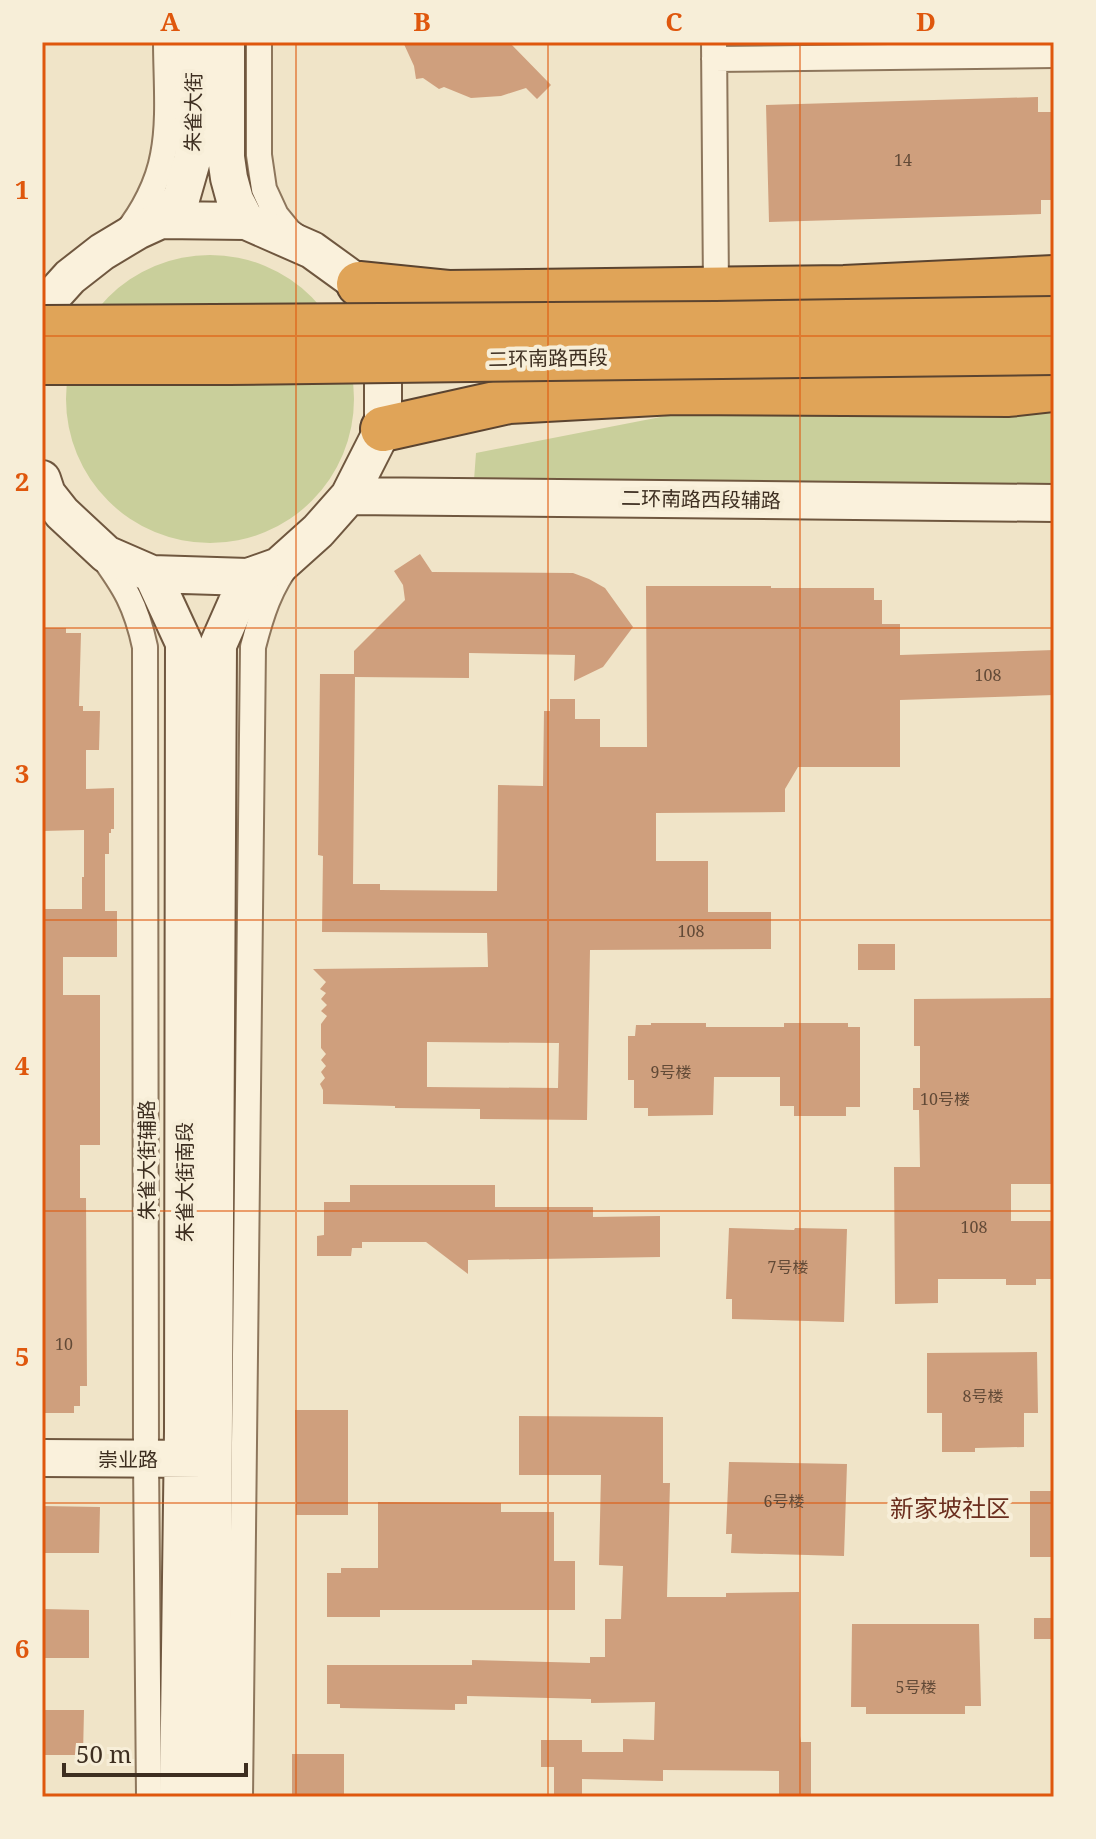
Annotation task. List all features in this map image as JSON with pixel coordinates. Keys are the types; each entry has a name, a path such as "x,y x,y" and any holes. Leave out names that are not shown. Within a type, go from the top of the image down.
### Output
{"highway":[{"path":"844,288 1054,278"},
{"path":"359,284 448,293 844,288 1054,292"},
{"name":"二环南路西段","path":"42,328 1054,319"},
{"name":"二环南路西段","path":"42,362 1054,352"},
{"path":"383,429 509,401 674,392 1009,394 1054,389"}],"main road":[{"name":"朱雀大街","path":"161,220 181,199 193,157 194,42"},
{"name":"朱雀大街","path":"226,42 226,157 235,200 246,221"},
{"path":"42,307 56,277 161,220 246,221 312,250 359,284 383,341 383,429 349,496 279,566 248,577 152,574 106,554 52,512 42,479"},
{"name":"二环南路西段辅路","path":"349,496 1054,503"},
{"name":"朱雀大街南段","path":"152,574 184,643 199,1459 212,1797"},
{"name":"朱雀大街南段","path":"178,1797 199,1459 218,645 248,577"},
{"name":"崇业路","path":"42,1458 199,1459"}],"street":[{"path":"116,244 145,205 163,155 166,42"},
{"path":"259,42 259,155 264,189 282,223 312,250"},
{"path":"716,289 714,50 1054,55"},
{"name":"朱雀大街辅路","path":"88,538 127,591 139,620 145,647 149,1797"},
{"path":"240,1797 253,647 267,598 282,571 305,543"}],"green space":[{"path":"210,255 238,258 265,266 290,279 312,297 330,319 343,344 351,371 354,399 351,427 343,454 330,479 312,501 290,519 265,532 238,540 210,543 182,540 155,532 130,519 108,501 90,479 77,454 69,427 66,399 69,371 77,344 90,319 108,297 130,279 155,266 182,258"},
{"path":"1054,404 1054,485 474,480 476,453 676,414 970,412"}],"building":[{"path":"403,42 509,42 551,85 537,99 526,88 501,96 471,98 444,87 439,89 423,78 416,79 414,66"},
{"path":"1038,97 1038,112 1054,112 1054,200 1041,200 1041,214 769,222 766,105"},
{"path":"420,554 432,572 573,573 605,588 633,627 603,667 574,681 575,655 469,653 469,678 355,677 353,884 380,884 380,890 497,891 498,785 543,786 544,711 550,711 550,699 575,699 575,719 600,719 600,747 647,747 646,586 874,588 874,600 882,600 882,624 900,624 900,655 1054,650 1054,695 900,700 900,767 798,767 785,789 785,812 656,813 656,861 708,861 708,912 771,912 771,949 590,950 587,1120 480,1119 480,1109 323,1104 320,1084 325,1078 321,1072 326,1066 321,1060 326,1054 321,1048 321,1024 327,1016 321,1011 327,1005 321,999 326,993 320,989 326,982 313,969 488,967 487,933 322,932 323,856 318,855 320,674 354,674 354,651 405,600 403,585 394,571","holes":["427,1042 559,1043 558,1088 427,1087"]},
{"path":"42,628 66,628 66,633 81,633 79,706 83,706 83,711 100,711 99,750 86,750 86,789 114,788 114,829 109,833 109,854 105,854 105,911 117,911 117,957 63,957 63,995 100,995 100,1145 80,1145 80,1198 86,1198 87,1386 80,1386 80,1406 74,1406 74,1413 42,1413 42,909 82,909 84,830 42,831"},
{"path":"858,944 895,944 895,970 858,970"},
{"path":"1054,998 1054,1184 1011,1184 1011,1221 1054,1221 1054,1279 1036,1279 1036,1285 1006,1285 1006,1279 938,1279 938,1303 895,1304 894,1167 920,1167 919,1110 913,1110 913,1088 920,1088 920,1046 914,1046 914,999"},
{"path":"784,1023 848,1023 848,1027 860,1027 860,1107 846,1107 846,1116 794,1116 794,1106 780,1106 780,1077 714,1077 713,1115 648,1116 648,1108 634,1108 634,1080 628,1080 628,1036 635,1036 636,1025 784,1027"},
{"path":"350,1185 495,1185 495,1207 593,1207 593,1217 660,1216 660,1257 468,1260 468,1274 426,1242 362,1242 362,1248 352,1248 351,1256 317,1256 317,1236 324,1235 324,1202 350,1202"},
{"path":"729,1228 847,1229 844,1322 732,1319 732,1299 726,1299"},
{"path":"1037,1352 1038,1413 1024,1413 1024,1447 942,1452 942,1413 927,1413 927,1353"},
{"path":"295,1410 348,1410 348,1515 296,1515"},
{"path":"519,1416 663,1417 663,1483 670,1483 667,1597 799,1592 800,1736 801,1742 811,1742 811,1796 779,1796 779,1771 663,1770 663,1781 582,1779 582,1797 554,1797 554,1767 541,1767 541,1740 582,1740 582,1752 623,1752 623,1739 654,1740 655,1702 591,1703 591,1699 467,1696 467,1704 455,1704 455,1710 340,1708 340,1704 327,1704 327,1665 472,1665 472,1660 590,1663 590,1657 605,1657 605,1619 621,1619 623,1566 599,1565 601,1475 519,1475"},
{"path":"729,1462 847,1464 844,1556 731,1553 732,1534 726,1534"},
{"path":"1030,1491 1054,1491 1054,1557 1030,1557"},
{"path":"378,1502 501,1503 501,1512 554,1512 554,1561 575,1561 575,1610 380,1610 380,1617 327,1617 327,1573 341,1573 341,1568 378,1568"},
{"path":"42,1506 100,1507 99,1553 42,1553"},
{"path":"42,1609 89,1610 89,1658 42,1658"},
{"path":"1034,1618 1054,1618 1054,1639 1034,1639"},
{"path":"852,1624 979,1624 981,1706 965,1706 965,1714 866,1714 866,1707 851,1707"},
{"path":"42,1710 84,1710 83,1755 42,1755"},
{"path":"292,1754 344,1754 344,1797 292,1797"}],"district":[{"name":"新家坡社区","path":"950,1507"}]}
